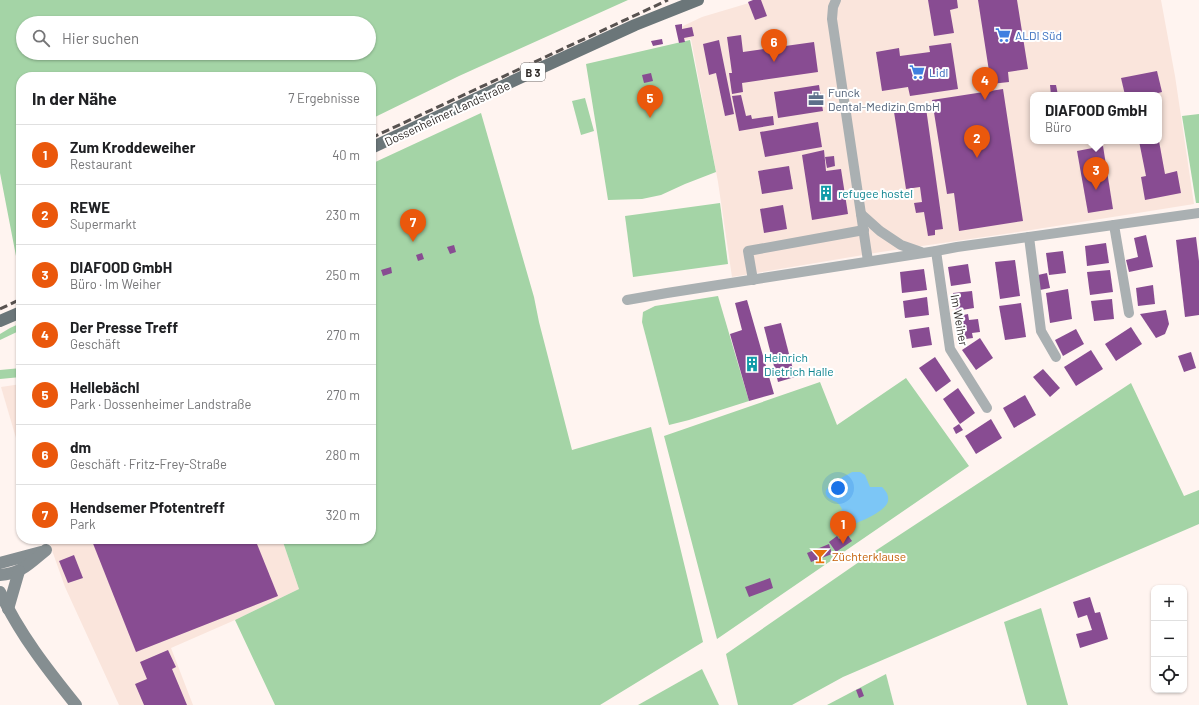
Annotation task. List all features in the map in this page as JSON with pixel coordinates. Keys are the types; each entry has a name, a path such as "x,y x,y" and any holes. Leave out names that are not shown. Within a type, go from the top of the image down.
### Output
{"main road":[{"name":"Dossenheimer Landstraße","path":"376,146 635,25 698,0"},
{"path":"0,321 16,314"},
{"path":"0,563 46,550 19,571 8,575 0,575"},
{"path":"8,609 19,571"},
{"path":"0,592 8,609 30,644 76,705"}],"street":[{"path":"836,0 833,7 832,19 868,261"},
{"path":"627,300 668,292 936,252 957,247 1199,213"},
{"path":"861,214 880,231 902,245 925,253"},
{"path":"1114,225 1130,312"},
{"path":"753,280 748,251 864,230"},
{"path":"1029,237 1041,331 1056,357"},
{"name":"Im Weiher","path":"936,252 950,349 987,408"}],"shaded area":[{"path":"759,0 1161,0 1175,76 1194,204 881,252 732,277 718,182 691,39 684,40 681,27 702,17"},
{"path":"16,385 16,438 1,387"},
{"path":"50,544 284,544 299,589 235,620 171,648 193,705 119,705 65,587"}],"green space":[{"path":"0,0 628,0 459,76 376,117 376,72 16,72 16,256 0,173"},
{"path":"690,40 716,172 661,195 642,199 608,200 586,64"},
{"path":"585,98 594,131 581,135 572,101"},
{"path":"481,113 534,297 572,450 651,427 703,642 600,705 275,705 235,620 299,589 284,544 376,544 376,162"},
{"path":"1199,114 1199,203 1196,203 1182,116"},
{"path":"720,203 728,264 633,277 625,216"},
{"path":"718,296 749,401 669,425 642,322 643,312 655,306"},
{"path":"16,325 16,332 0,340 0,334"},
{"path":"16,368 16,377 0,379 0,370"},
{"path":"906,378 969,466 717,639 664,436 820,382 837,425"},
{"path":"1131,383 1184,496 1199,490 1199,524 843,677 792,705 738,705 726,654 872,553"},
{"path":"1041,608 1068,705 1027,705 1004,622"},
{"path":"702,669 719,705 638,705"},
{"path":"886,674 894,705 827,705"}],"water":[{"path":"852,472 860,472 865,475 870,487 882,487 887,493 888,501 886,506 874,515 857,523 836,529 830,520 840,513 842,509 838,503 826,495 826,491 833,483"}],"building":[{"path":"753,0 761,0 767,16 755,20 748,2"},
{"path":"928,0 957,0 958,8 950,10 954,33 934,36"},
{"name":"ALDI Süd","path":"978,0 1017,0 1028,69 1008,72 1009,82 991,84"},
{"path":"682,24 682,29 692,27 694,36 684,38 685,42 679,43 675,25"},
{"path":"741,35 743,52 814,42 818,72 742,83 743,92 732,94 729,73 732,73 727,37"},
{"path":"662,39 663,44 653,46 651,41"},
{"path":"719,40 734,114 725,116 716,73 709,75 703,44"},
{"name":"Lidl","path":"951,43 958,89 910,96 908,87 882,91 876,52 899,48 900,56 930,52 929,46"},
{"path":"1157,71 1162,92 1124,92 1121,78"},
{"path":"651,73 653,81 644,83 642,75"},
{"path":"819,85 823,111 778,118 774,92"},
{"path":"1050,85 1056,85 1057,92 1051,92"},
{"path":"1003,89 1023,221 959,231 954,193 947,194 932,100"},
{"path":"741,95 746,116 751,115 752,119 773,116 774,125 739,131 732,96"},
{"path":"926,108 943,229 935,230 935,235 928,236 924,212 916,213 914,203 922,202 920,187 906,189 894,112"},
{"path":"818,122 822,147 765,157 760,132"},
{"path":"1140,144 1160,144 1165,174 1177,171 1181,193 1145,200 1141,177 1146,176"},
{"path":"1103,146 1113,209 1088,213 1077,151"},
{"name":"refugee hostel","path":"824,150 826,171 841,169 848,214 812,220 802,155"},
{"path":"834,156 835,166 827,168 825,157"},
{"path":"789,166 793,189 762,194 758,171"},
{"path":"783,205 787,229 764,233 760,209"},
{"path":"1146,235 1153,267 1129,272 1126,260 1138,257 1134,238"},
{"path":"1196,237 1199,261 1199,315 1185,317 1176,240"},
{"path":"1106,243 1109,263 1087,266 1085,246"},
{"path":"454,245 456,252 450,254 447,247"},
{"path":"1063,251 1066,273 1049,275 1046,253"},
{"path":"422,253 424,259 418,261 416,255"},
{"path":"1015,260 1020,296 1000,299 995,262"},
{"path":"968,264 971,283 951,286 948,267"},
{"path":"391,267 392,273 383,276 381,270"},
{"path":"924,269 927,290 902,293 900,272"},
{"path":"1110,270 1113,292 1090,295 1087,272"},
{"path":"1047,273 1050,288 1040,290 1038,275"},
{"path":"1153,285 1155,304 1138,306 1136,288"},
{"path":"1068,289 1072,319 1050,323 1046,293"},
{"path":"972,291 974,308 956,311 953,293"},
{"path":"927,297 929,315 905,318 903,301"},
{"path":"1112,299 1114,319 1094,321 1091,301"},
{"name":"Heinrich Dietrich Halle","path":"747,300 774,394 749,401 730,334 742,330 735,303"},
{"path":"1021,303 1026,337 1005,340 999,306"},
{"path":"1166,310 1169,324 1165,334 1156,338 1140,314"},
{"path":"968,314 969,320 978,319 980,332 972,333 973,338 958,340 954,317"},
{"path":"781,323 795,377 778,382 764,327"},
{"path":"929,327 932,345 912,348 909,330"},
{"path":"1131,327 1142,344 1116,361 1105,344"},
{"path":"1076,329 1084,344 1063,356 1055,340"},
{"path":"980,338 993,358 976,370 962,350"},
{"path":"1091,350 1103,369 1076,386 1064,367"},
{"path":"1191,352 1196,368 1184,372 1178,356"},
{"path":"935,357 951,381 936,392 919,368"},
{"path":"1043,369 1060,388 1050,397 1033,377"},
{"path":"958,388 975,413 960,424 943,399"},
{"path":"1025,395 1036,415 1014,428 1003,408"},
{"path":"991,419 1002,438 976,454 965,436"},
{"path":"959,424 963,430 956,434 953,428"},
{"path":"847,534 852,541 836,552 829,542 837,536 839,539"},
{"path":"93,544 257,544 278,596 136,652"},
{"path":"829,544 832,554 811,562 807,553"},
{"path":"74,555 83,578 68,583 59,561"},
{"path":"770,578 773,588 749,597 745,587"},
{"path":"1090,597 1095,613 1100,612 1108,639 1080,648 1076,634 1092,630 1087,615 1078,618 1073,602"},
{"path":"168,650 176,667 172,669 187,705 144,705 135,684 147,679 140,662"},
{"path":"861,688 864,696 859,698 856,690"}],"railway":[{"path":"376,136 668,0"},
{"path":"0,309 16,301"}],"place":[{"name":"ALDI Süd","path":"1003,35"},
{"name":"dm","path":"774,62"},
{"name":"Lidl","path":"917,72"},
{"name":"Funck Dental-Medizin GmbH","path":"816,99"},
{"name":"Der Presse Treff","path":"985,100"},
{"name":"Hellebächl","path":"650,118"},
{"name":"REWE","path":"977,158"},
{"name":"DIAFOOD GmbH","path":"1096,190"},
{"name":"refugee hostel","path":"826,193"},
{"name":"Hendsemer Pfotentreff","path":"413,242"},
{"name":"Heinrich Dietrich Halle","path":"752,364"},
{"name":"Zum Kroddeweiher","path":"843,544"},
{"name":"Züchterklause","path":"820,556"}]}
